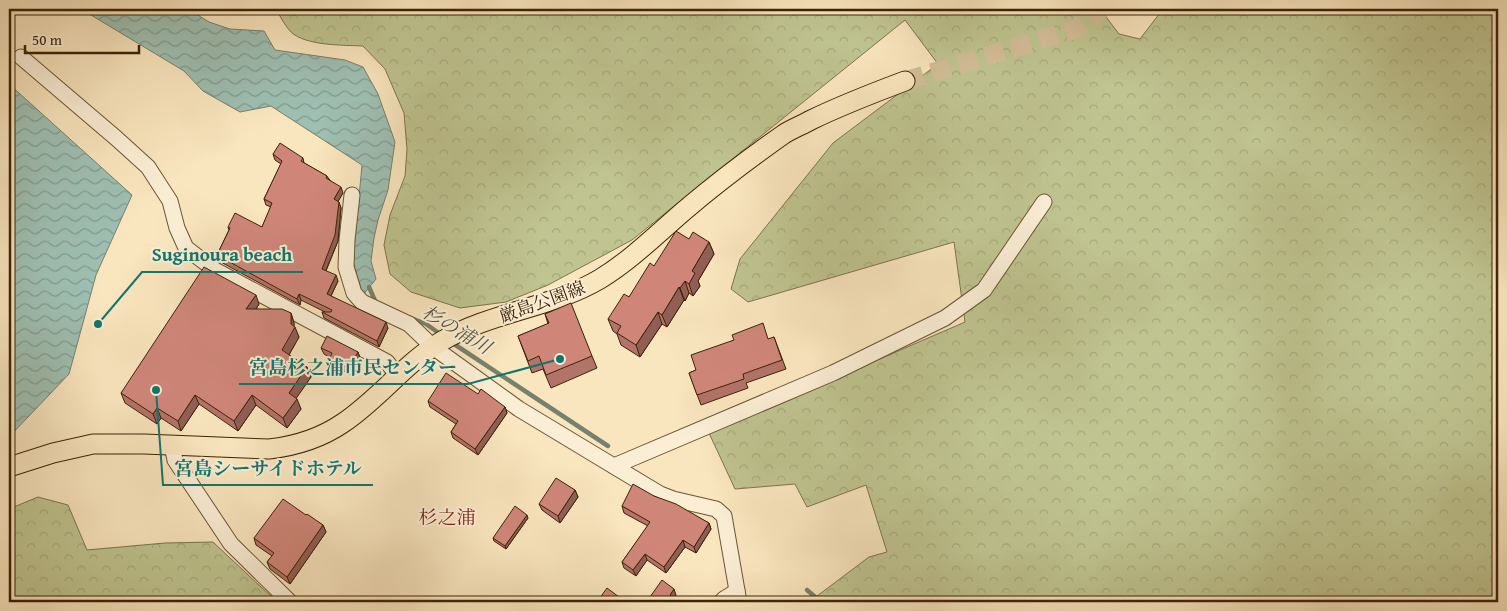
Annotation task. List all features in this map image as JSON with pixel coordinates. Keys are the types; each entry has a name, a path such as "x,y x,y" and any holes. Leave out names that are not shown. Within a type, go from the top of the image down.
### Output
{"main road":[{"name":"厳島公園線","path":"9,467 60,451 93,444 269,449 316,438 344,423 424,353 438,344 466,329 578,291 600,279 622,264 727,176 786,133 839,106 905,81"}],"street":[{"path":"21,58 148,167 170,201 177,228 186,248 216,270 387,362 397,376"},
{"path":"352,195 346,268 354,293 362,302 409,324 438,344 519,409 660,494 716,509 724,516 738,597 724,599 721,602"},
{"path":"614,466 833,372 945,318 984,290 1044,202"},
{"path":"172,445 175,460 231,544 290,602"}],"green space":[{"path":"276,9 1100,9 1119,34 1140,39 1163,9 1498,9 1498,602 809,602 869,557 887,552 866,485 807,507 795,484 735,489 709,433 965,322 954,242 748,302 731,289 740,259 833,143 938,64 905,20 632,240 548,285 506,302 460,308 411,292 390,274 384,245 390,215 405,176 407,149 404,113 385,69 363,46 325,44 298,37 289,30"},
{"path":"38,497 68,505 87,550 165,543 213,542 277,602 9,602 9,509"}],"water":[{"path":"81,9 188,9 209,22 230,29 264,31 275,50 345,60 363,67 378,94 395,142 388,190 374,238 371,261 376,279 363,295 353,261 362,165 271,106 240,112 203,91 184,71"},
{"path":"9,84 132,195 96,275 69,374 9,437"}],"building":[{"path":"280,143 303,158 301,161 327,176 326,178 341,187 334,199 339,202 335,235 322,269 336,275 327,294 386,322 377,341 322,312 331,312 332,310 299,294 297,299 217,255 235,213 262,227 272,203 264,199 282,161 273,154"},
{"path":"676,231 689,239 693,232 709,242 692,271 695,273 689,284 685,281 679,287 662,315 658,312 636,345 617,333 621,326 608,319 624,294 629,297 650,263 654,266"},
{"path":"204,267 256,295 246,309 282,309 291,313 291,324 295,327 282,350 307,367 289,393 297,399 283,418 252,395 234,421 195,395 178,421 157,408 153,414 121,393"},
{"path":"571,303 592,356 546,375 539,356 528,361 518,336 549,323 545,314"},
{"path":"763,323 768,339 774,337 782,360 743,374 744,379 697,395 689,373 696,370 691,355 734,340 732,335"},
{"path":"327,336 358,352 349,368 330,358 332,353 321,348"},
{"path":"446,373 478,394 481,389 505,407 475,449 451,432 458,421 428,401"},
{"path":"556,478 575,490 558,516 539,504"},
{"path":"633,484 654,496 676,504 709,523 694,547 683,540 664,567 645,554 633,570 622,562 650,522 622,506"},
{"path":"283,499 323,525 287,577 267,562 274,553 254,538"},
{"path":"515,506 527,515 505,546 493,538"},
{"path":"662,580 674,589 670,595 680,602 658,602 650,597"},
{"path":"607,588 619,597 615,602 597,602"},
{"path":"777,598 780,602 772,602"}],"waterway":[{"name":"杉の浦川","path":"369,287 376,303"},
{"name":"杉の浦川","path":"411,318 426,324 443,336"},
{"name":"杉の浦川","path":"451,342 608,446"},
{"name":"杉の浦川","path":"807,590 821,602"}],"tunnel":[{"path":"905,81 1076,29 1102,9"}],"place":[{"name":"Suginoura beach","path":"98,324"},
{"name":"宮島杉之浦市民センター","path":"560,359"},
{"name":"宮島シーサイドホテル","path":"156,390"}],"district":[{"name":"杉之浦","path":"447,517"}]}
